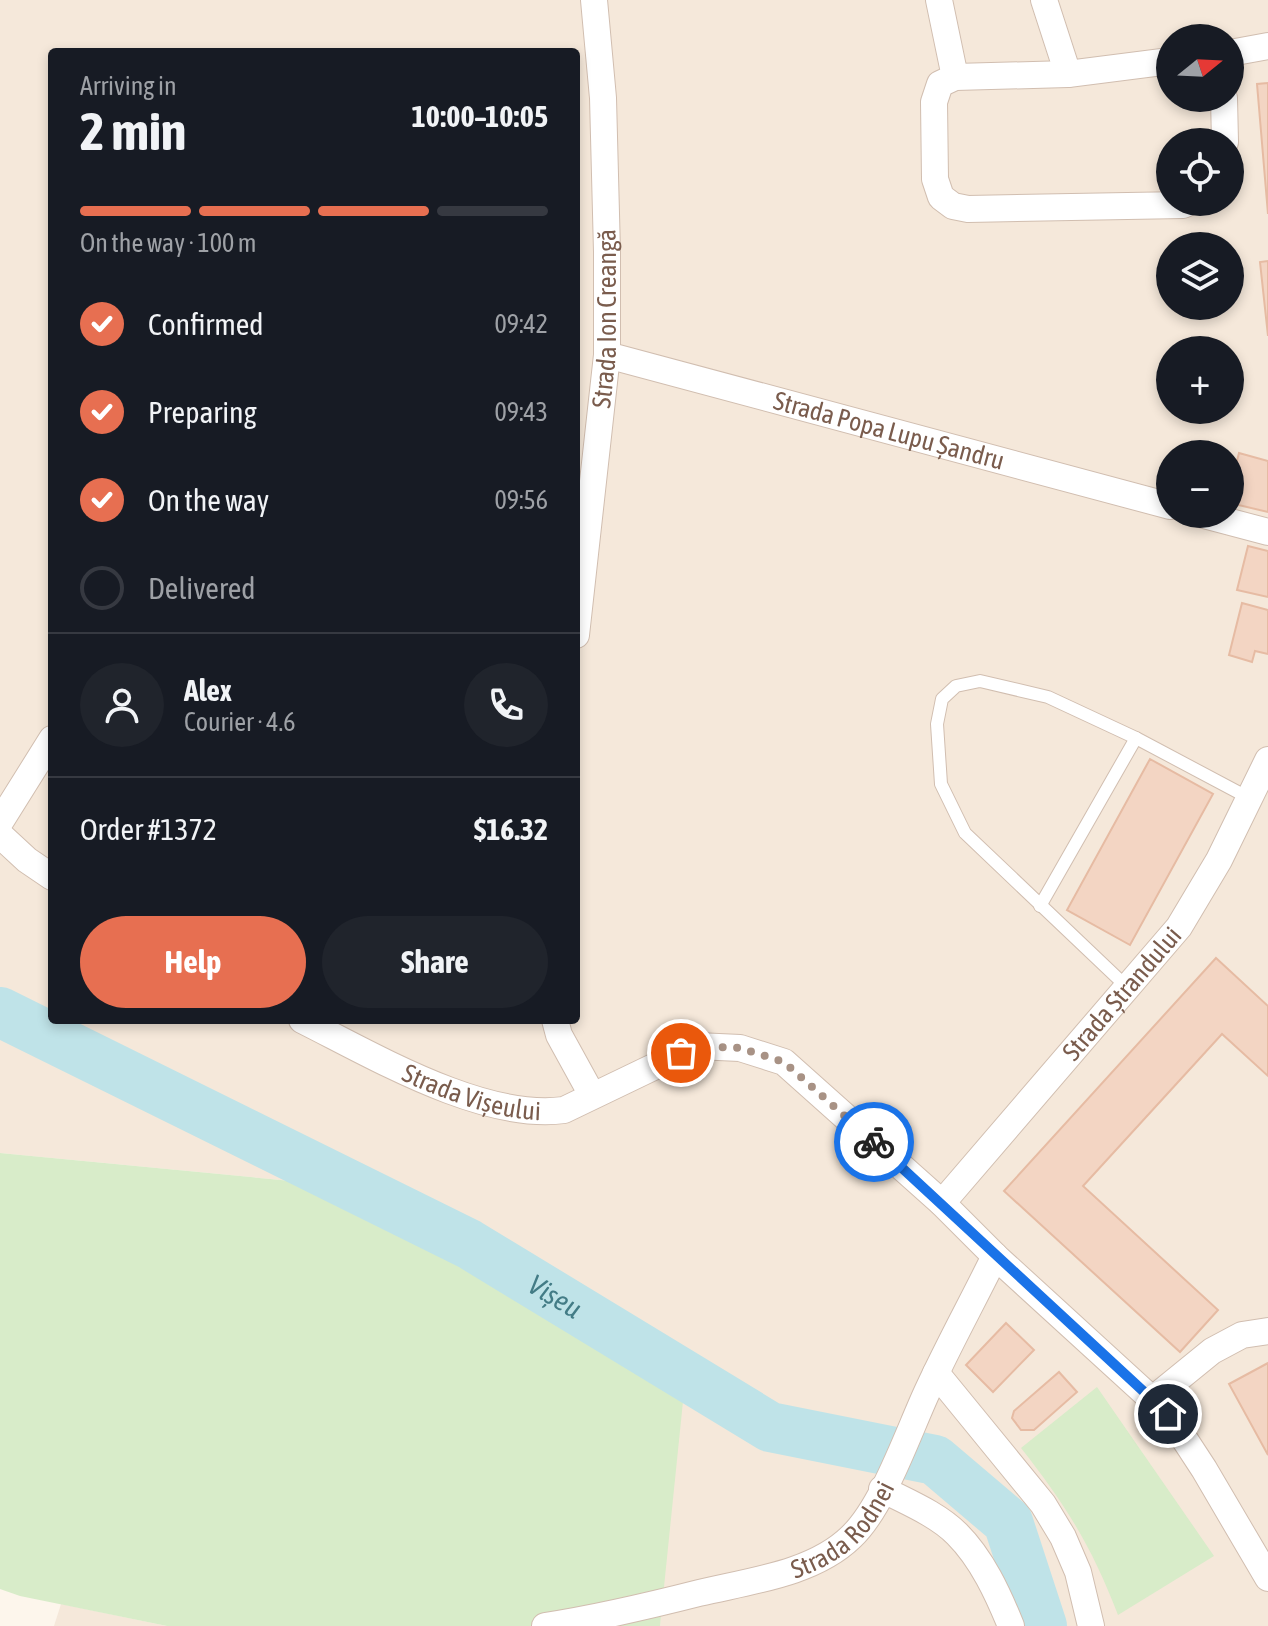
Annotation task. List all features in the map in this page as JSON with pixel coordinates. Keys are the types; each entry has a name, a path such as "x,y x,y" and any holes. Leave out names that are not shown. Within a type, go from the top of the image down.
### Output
{"street":[{"name":"Strada Ion Creangă","path":"580,599 607,355 603,98 594,0"},
{"path":"939,0 955,77"},
{"path":"1044,0 1068,74"},
{"path":"1244,50 1268,46"},
{"path":"1156,63 1068,74 955,77 940,84 934,102 935,179 941,197 953,206 968,209 1156,206"},
{"name":"Strada Popa Lupu Șandru","path":"607,355 1156,502"},
{"path":"1244,526 1268,532"},
{"path":"0,822 48,745"},
{"name":"Strada Ștrandului","path":"942,1203 1179,927 1219,860 1268,760"},
{"path":"0,835 48,874"},
{"name":"Strada Vișeului","path":"310,1024 463,1094 514,1110 542,1113 564,1110 697,1046 740,1048 784,1062 942,1203 995,1256 1168,1414 1268,1578"},
{"path":"556,1024 592,1095"},
{"name":"Strada Rodnei","path":"545,1626 598,1618 777,1575 826,1555 859,1528 884,1485 995,1256"},
{"path":"1153,1399 1212,1351 1242,1335 1268,1331"},
{"path":"933,1380 1043,1504 1078,1572 1091,1626"},
{"path":"884,1485 958,1535 994,1586 1011,1626"}],"lane":[{"path":"1128,988 965,833 941,784 937,724 942,699 956,686 980,681 1048,697 1136,738 1249,798"},
{"path":"1040,906 1136,738"}],"shaded area":[{"path":"0,0 1268,0 1268,1626 660,1626 661,1610 302,1182 0,1153"},
{"path":"61,1604 167,1626 54,1626"}],"green space":[{"path":"0,1153 302,1182 685,1382 660,1626 167,1626 20,1596 0,1589"},
{"path":"1097,1387 1214,1556 1118,1615 1077,1527 1021,1448"}],"building":[{"path":"1268,83 1268,214 1257,84"},
{"path":"1268,261 1268,336 1260,262"},
{"path":"1244,454 1268,461 1268,512 1244,506"},
{"path":"1248,546 1268,551 1268,597 1237,590"},
{"path":"1242,603 1268,610 1268,654 1255,651 1252,662 1229,655"},
{"path":"1150,759 1213,794 1130,945 1067,910"},
{"path":"1216,958 1268,1006 1268,1076 1222,1034 1083,1186 1218,1310 1180,1352 1004,1191"},
{"path":"1006,1323 1034,1350 993,1392 966,1365"},
{"path":"1268,1363 1268,1455 1229,1384"},
{"path":"1059,1372 1077,1392 1034,1430 1021,1430 1012,1418 1014,1411"}],"waterway":[{"name":"Vișeu","path":"0,1012 469,1244 770,1427 935,1460 1008,1522 1042,1626"}],"way so far":[{"path":"681,1053 697,1046 740,1048 784,1062 874,1142"}],"route":[{"path":"874,1142 1168,1414"}]}
